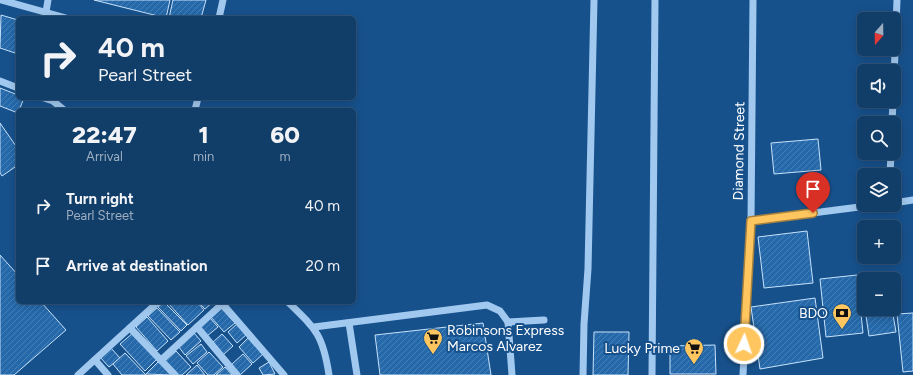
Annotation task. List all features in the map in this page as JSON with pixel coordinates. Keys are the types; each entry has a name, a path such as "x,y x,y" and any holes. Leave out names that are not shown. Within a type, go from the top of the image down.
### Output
{"street":[{"path":"2,0 59,16"},
{"path":"46,12 48,0"},
{"path":"219,16 223,0"},
{"path":"583,375 584,324 588,269 594,0"},
{"path":"652,375 655,0"},
{"name":"Diamond Street","path":"743,375 751,221 753,0"},
{"path":"895,64 897,0"},
{"path":"0,81 16,87"},
{"path":"50,100 62,108"},
{"path":"901,201 913,200"},
{"path":"751,221 857,207"},
{"path":"78,375 156,304"},
{"path":"161,360 221,304"},
{"path":"223,304 284,375"},
{"path":"290,304 314,328 325,350 329,375"},
{"path":"314,328 482,305 497,308 505,316 508,322 512,375"},
{"path":"508,322 544,320"},
{"path":"348,323 357,375"},
{"path":"196,327 237,375"},
{"path":"130,328 174,375"},
{"path":"95,360 108,375"}],"building":[{"path":"94,0 170,0 166,16 158,16"},
{"path":"173,0 206,0 202,16 169,16"},
{"path":"1,15 16,19 16,53 0,48"},
{"path":"0,88 16,94 16,100 23,100 20,108 16,108 16,112 0,106"},
{"path":"0,123 16,146 16,166 2,176 0,173"},
{"path":"818,139 821,170 774,174 771,143"},
{"path":"807,231 813,283 764,288 758,237"},
{"path":"0,255 16,273 16,304 43,304 66,330 14,375 0,375"},
{"path":"857,275 857,316 861,316 863,333 826,337 820,279"},
{"path":"815,298 823,358 760,369 751,307"},
{"path":"162,304 166,304 187,325 181,331 158,307"},
{"path":"169,304 199,304 204,310 188,325"},
{"path":"200,304 211,304 205,309"},
{"path":"157,308 180,332 171,340 148,316"},
{"path":"221,308 235,323 224,332 211,317"},
{"path":"913,313 913,371 903,372 897,316 901,316 901,314"},
{"path":"866,316 893,316 896,332 869,336"},
{"path":"147,317 168,341 157,351 136,327"},
{"path":"210,318 218,327 207,336 199,327"},
{"name":"Robinsons Express Marcos Alvarez","path":"483,323 491,375 380,375 375,335"},
{"path":"237,324 246,335 237,343 228,332"},
{"path":"594,332 629,332 628,375 593,375"},
{"path":"133,333 157,359 145,371 120,344"},
{"path":"194,333 201,341 185,355 178,346"},
{"path":"222,334 233,346 223,355 212,343"},
{"path":"248,338 263,354 253,363 239,347"},
{"path":"201,344 207,352 193,364 186,356"},
{"path":"715,345 716,374 670,374 670,346"},
{"path":"111,348 120,358 109,367 100,357"},
{"path":"176,351 191,367 182,375 178,375 165,361"},
{"path":"209,352 223,367 214,375 208,375 197,363"},
{"path":"125,353 146,375 122,375 113,364"},
{"path":"243,354 252,364 240,375 231,365"},
{"path":"159,361 172,375 146,374"},
{"path":"269,362 275,374 263,375 259,368"},
{"path":"197,365 205,375 186,375"},
{"path":"225,367 232,375 216,375"}],"place":[{"name":"BDO","path":"842,330"},
{"name":"Robinsons Express Marcos Alvarez","path":"433,355"},
{"name":"Lucky Prime","path":"694,365"}],"route":[{"path":"744,344 751,221 813,213"}]}
